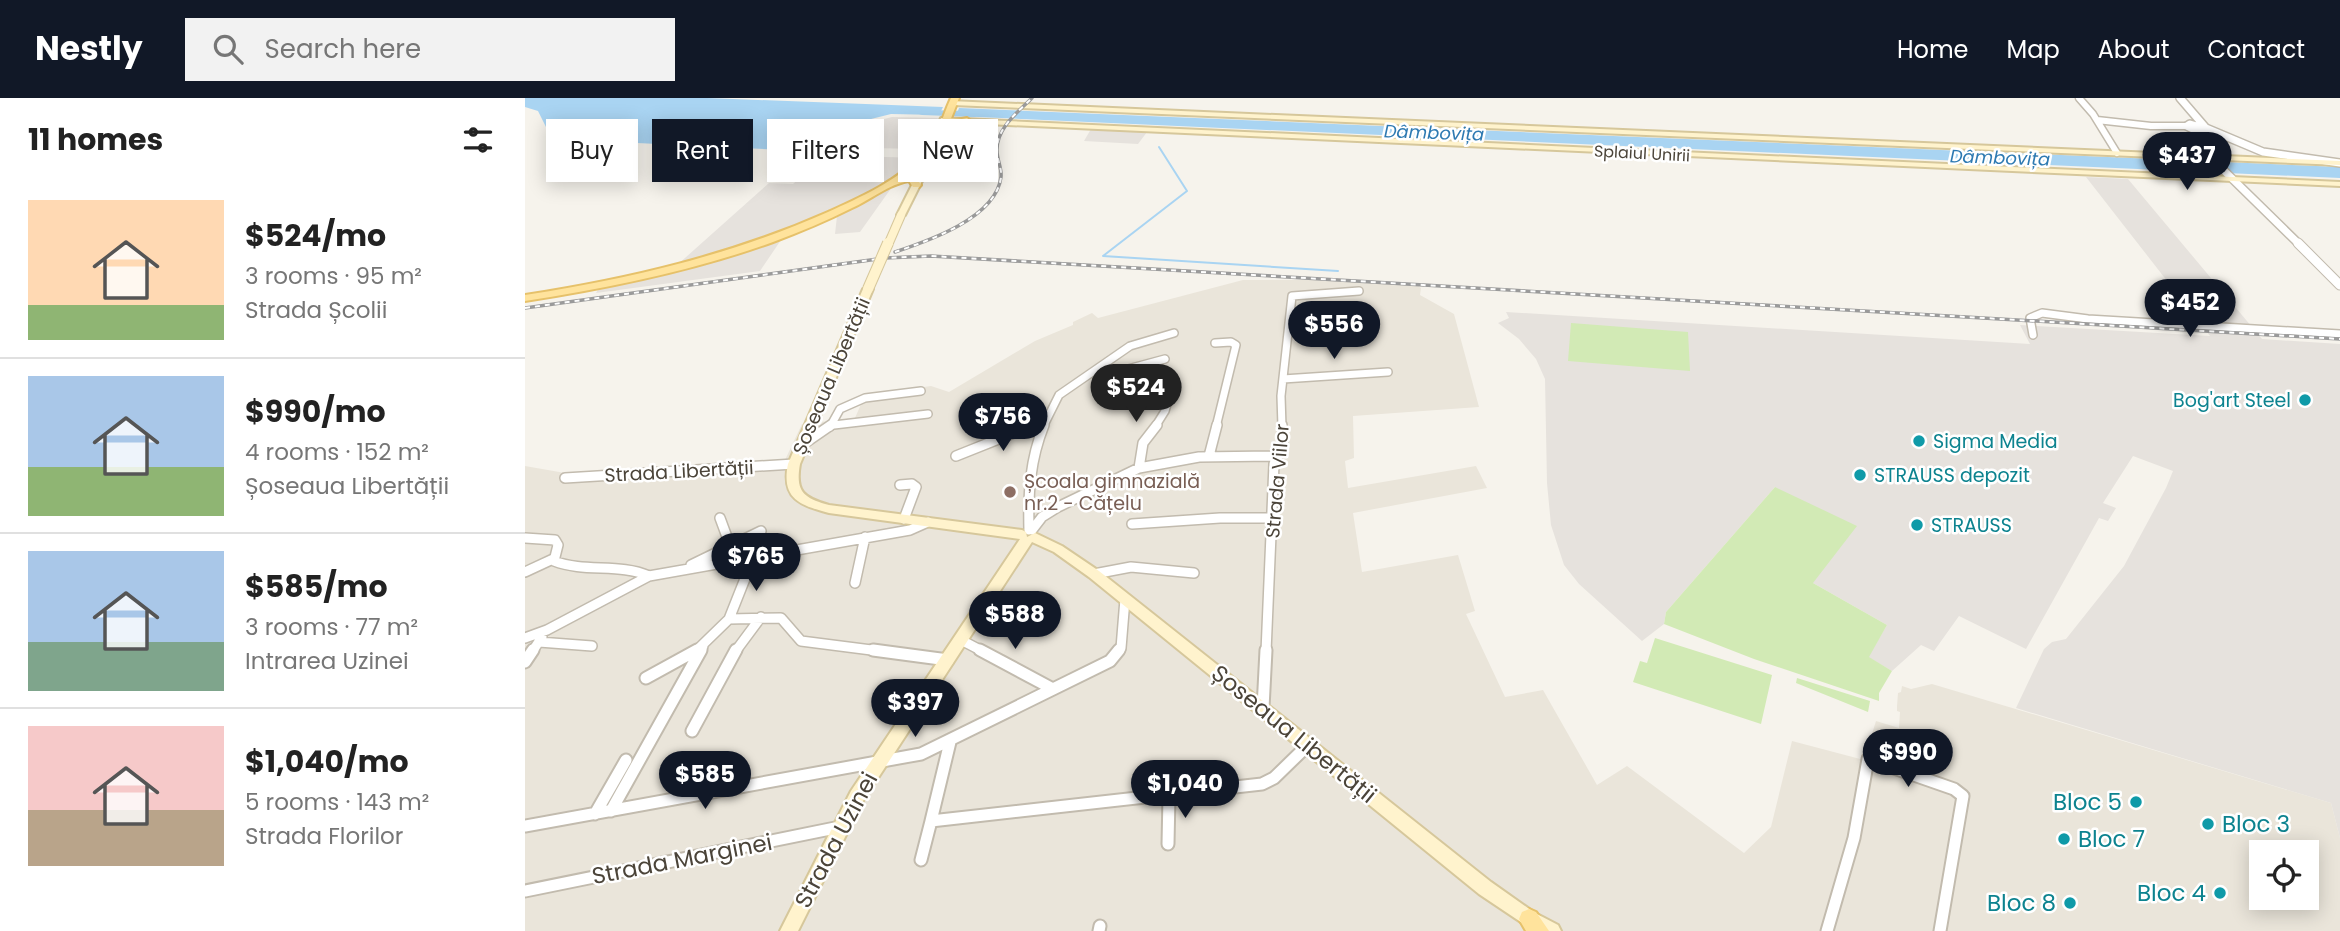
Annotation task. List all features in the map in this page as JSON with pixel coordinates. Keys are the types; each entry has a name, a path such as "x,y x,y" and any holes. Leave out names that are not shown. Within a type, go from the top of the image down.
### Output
{"main road":[{"name":"Splaiul Unirii","path":"948,112 2340,163"},
{"name":"Splaiul Unirii","path":"998,122 2237,180"},
{"path":"895,181 906,178 915,183"},
{"path":"525,298 624,282 715,258 809,224 898,179"},
{"path":"2237,180 2246,185 2299,182 2340,184"},
{"name":"Șoseaua Libertății","path":"915,183 794,464 791,483 797,495 829,509 1029,535 1058,549 1094,574 1263,708 1465,873 1534,925 1552,931"},
{"name":"Strada Uzinei","path":"789,931 840,827 879,760 1029,535"}],"street":[{"path":"2079,98 2097,120 2117,153"},
{"path":"2180,98 2206,128 2214,158"},
{"path":"2192,127 2196,119 2194,113"},
{"path":"2097,120 2157,127 2206,128 2263,152 2340,163"},
{"path":"2192,127 2201,134 2203,149 2340,285"},
{"path":"2145,155 2179,150 2201,141"},
{"name":"Strada Viilor","path":"1263,708 1276,456 1283,442 1283,379 1292,296 1359,292"},
{"path":"2033,335 2030,318 2042,313 2077,318 2340,334"},
{"path":"1029,535 1029,480 1042,426 1059,395 1130,346 1174,333"},
{"path":"1209,456 1236,345 1231,342 1215,343"},
{"path":"1096,372 1137,367 1165,359"},
{"path":"1283,379 1388,372"},
{"path":"1139,468 1141,447 1147,434 1163,414 1172,387"},
{"path":"834,425 840,409 865,398 921,391"},
{"path":"802,445 834,425 928,414"},
{"path":"956,456 1016,432 1042,426"},
{"path":"1029,535 1042,517 1058,507 1139,468 1209,456 1276,456"},
{"name":"Strada Libertății","path":"565,478 794,464"},
{"path":"900,485 912,484 916,487 904,519"},
{"path":"720,518 730,545"},
{"path":"1132,524 1220,518 1272,518"},
{"path":"525,638 547,630 649,576 914,529 928,522"},
{"path":"687,568 761,531"},
{"path":"855,583 865,537"},
{"path":"525,538 555,540 558,545 553,559 525,572"},
{"path":"646,678 686,659 729,619 754,556"},
{"path":"553,559 579,570 633,570 649,576"},
{"path":"1094,574 1108,569 1129,567 1194,573"},
{"path":"525,826 921,754 1117,655 1121,648 1125,599"},
{"path":"692,731 730,659 761,617"},
{"path":"729,619 781,618 797,639 808,643 948,660"},
{"path":"525,662 547,630"},
{"path":"961,640 1053,689"},
{"path":"539,642 592,646"},
{"path":"611,811 703,646"},
{"path":"921,860 950,741"},
{"path":"931,821 943,822 1169,796 1268,782 1308,745"},
{"path":"1827,931 1852,845 1868,759 1954,789 1963,796 1940,931"},
{"path":"595,814 626,760"},
{"path":"1168,844 1169,796"},
{"name":"Strada Marginei","path":"525,891 840,827"}],"shaded area":[{"path":"938,118 898,119 898,149 884,148 884,119"},
{"path":"1091,129 1147,132 1138,144 1084,141"},
{"path":"884,157 898,157 898,175 887,185 892,187 860,232 835,234 837,216 781,240 760,271 596,293 602,283 676,266 769,183 884,182"},
{"path":"2086,177 2128,179 2262,339 2340,344 2340,838 2331,803 2016,708 2044,649 2052,642 2066,639 2124,566 2166,488 2173,471 2133,456 2103,503 2116,508 2108,521 2099,518 2026,649 1959,616 1934,651 1921,645 1892,671 1868,657 1887,625 1813,583 1775,487 1666,612 1664,624 1642,641 1579,584 1564,565 1551,525 1547,483 1545,379 1536,359 1519,339 1498,323 1509,318 1506,312 2030,344 2020,325 2210,336"},
{"path":"1243,280 1350,280 1417,285 1421,288 1420,295 1454,314 1479,407 1353,416 1354,458 1345,461 1348,488 1476,466 1487,488 1353,513 1362,572 1458,555 1475,611 1466,614 1505,697 1543,690 1597,785 1627,766 1744,853 1771,827 1792,741 1864,760 1876,721 1899,728 1900,712 1897,711 1897,706 1898,693 1901,692 1902,686 1911,689 1932,684 2331,803 2340,838 2340,931 525,931 525,466 565,473 785,460 802,424 855,418 865,395 931,386 949,392 1035,341 1073,325 1073,322 1092,313 1098,318"}],"green space":[{"path":"1571,323 1688,332 1690,371 1568,361"},
{"path":"1775,487 1857,526 1813,583 1887,625 1869,657 1892,671 1879,693 1879,701 1754,659 1664,624 1666,612"},
{"path":"1655,638 1772,675 1761,724 1633,682 1640,661 1647,663"},
{"path":"1797,678 1870,701 1868,712 1796,683"}],"water":[{"path":"525,98 707,98 943,107 939,115 891,114 871,119 767,119 767,149 753,149 753,119 652,119 652,144 638,143 638,119 546,119 546,127 538,111 525,107"},
{"path":"959,108 2340,167 2340,178 956,116"}],"waterway":[{"name":"Dâmbovița","path":"922,112 975,114"},
{"path":"1159,147 1187,191 1103,256 1338,271"}],"railway":[{"path":"895,252 959,226 987,204 996,192 1001,177 997,151 1000,135 1009,121 1032,98"},
{"path":"525,308 885,258 931,256 2340,339"}],"place":[{"name":"Bog'art Steel","path":"2305,400"},
{"name":"Sigma Media","path":"1919,441"},
{"name":"STRAUSS depozit","path":"1860,475"},
{"name":"Școala gimnazială nr.2 - Cățelu","path":"1010,492"},
{"name":"STRAUSS","path":"1917,525"},
{"name":"Bloc 5","path":"2136,802"},
{"name":"Bloc 3","path":"2208,824"},
{"name":"Bloc 7","path":"2064,839"},
{"name":"Bloc 4","path":"2220,893"},
{"name":"Bloc 8","path":"2070,903"}]}
